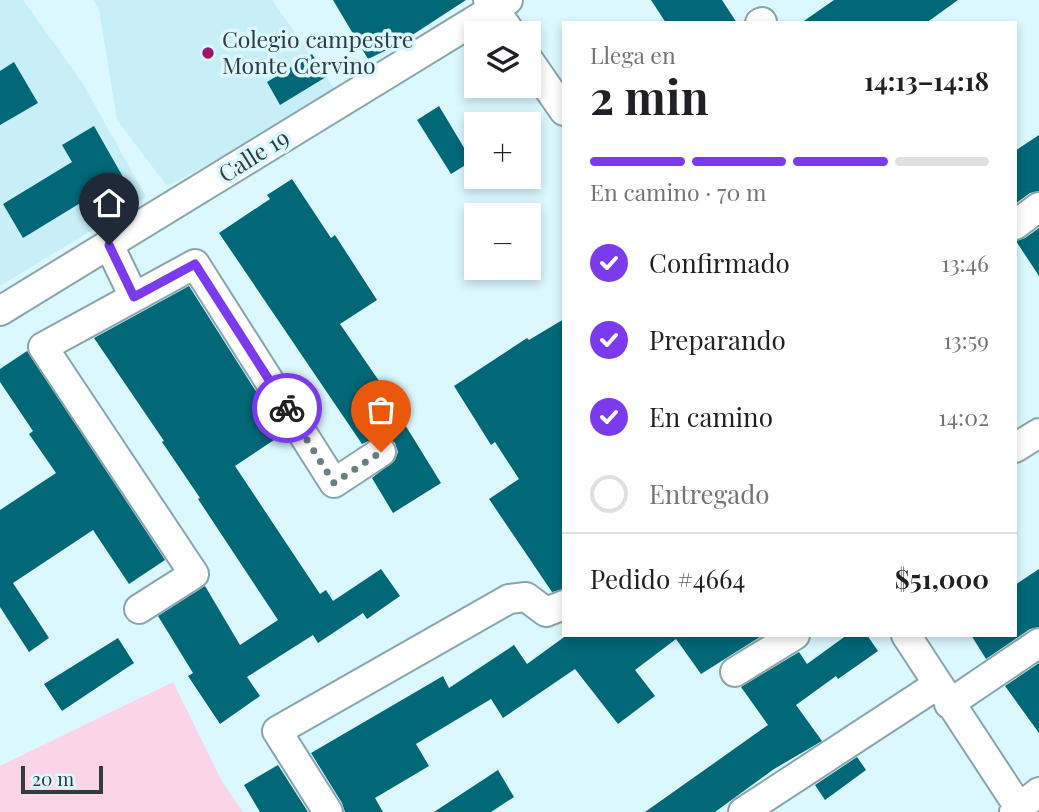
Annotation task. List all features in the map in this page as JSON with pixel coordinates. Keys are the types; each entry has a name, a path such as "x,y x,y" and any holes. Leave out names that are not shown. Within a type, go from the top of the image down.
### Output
{"street":[{"path":"497,3 505,21"},
{"name":"Calle 19","path":"0,312 497,3"},
{"path":"541,78 562,108"},
{"path":"1017,224 1039,207"},
{"path":"109,245 134,297"},
{"path":"139,610 194,574 43,347 195,264 334,483 381,452"},
{"path":"1017,447 1039,433"},
{"path":"328,812 277,731 509,598 526,597 545,612 562,606"},
{"path":"735,672 792,637"},
{"path":"906,637 1016,806"},
{"path":"743,812 943,694 1039,643"}],"shaded area":[{"path":"0,0 23,0 82,82 146,197 0,286"},
{"name":"Colegio campestre Monte Cervino","path":"93,0 272,0 339,95 167,186 117,120 99,10"},
{"path":"173,682 223,783 243,812 0,812 0,766"}],"building":[{"path":"333,0 466,0 397,45 368,59"},
{"path":"651,0 722,0 736,21 665,21"},
{"path":"834,0 958,0 929,21 804,21"},
{"path":"312,54 326,77 280,105 267,82"},
{"path":"14,62 38,103 0,125 0,71"},
{"path":"439,106 464,148 464,166 451,174 417,120"},
{"path":"94,126 123,177 23,238 3,204 72,162 62,145"},
{"path":"1039,135 1039,191 1030,193 1017,203 1017,150"},
{"path":"292,179 331,238 335,235 377,300 340,324 401,413 399,415 441,483 393,513 372,478 395,460 398,452 395,443 381,435 362,444 219,233 270,199 267,195"},
{"path":"1039,228 1039,276 1017,243"},
{"path":"189,286 283,434 235,466 320,594 326,590 333,601 381,569 400,596 367,619 363,613 318,643 313,635 247,677 260,696 220,724 188,676 193,673 158,616 205,586 240,645 278,620 198,499 200,498 162,442 164,441 94,338"},
{"path":"562,320 562,590 552,592 489,499 519,479 495,442 491,445 454,386 527,338 529,340"},
{"path":"27,351 165,560 129,584 93,530 13,583 49,638 29,652 0,607 0,510 56,473 29,434 33,431 0,382 0,369"},
{"path":"1039,569 1039,627 1030,629 986,659 972,637 1017,637 1017,584"},
{"path":"564,637 760,637 701,674 676,639 635,670 655,696 618,724 575,669 503,718 491,699 416,744 429,766 375,798 383,812 345,812 311,753 443,676 449,688 514,645 527,664"},
{"path":"844,637 868,637 878,651 838,679 836,676 796,705 822,741 774,769 715,812 645,812 768,725 741,687 799,652 807,664"},
{"path":"118,638 134,663 62,711 44,684"},
{"path":"1039,663 1039,733 1005,686"},
{"path":"857,757 866,770 825,800 815,785"},
{"path":"278,765 308,812 260,812 244,785"},
{"path":"498,770 514,797 491,812 434,812"}],"way so far":[{"path":"287,408 334,483 381,452"}],"place":[{"name":"Colegio campestre Monte Cervino","path":"208,53"}],"route":[{"path":"109,245 134,297 195,264 287,408"}]}
